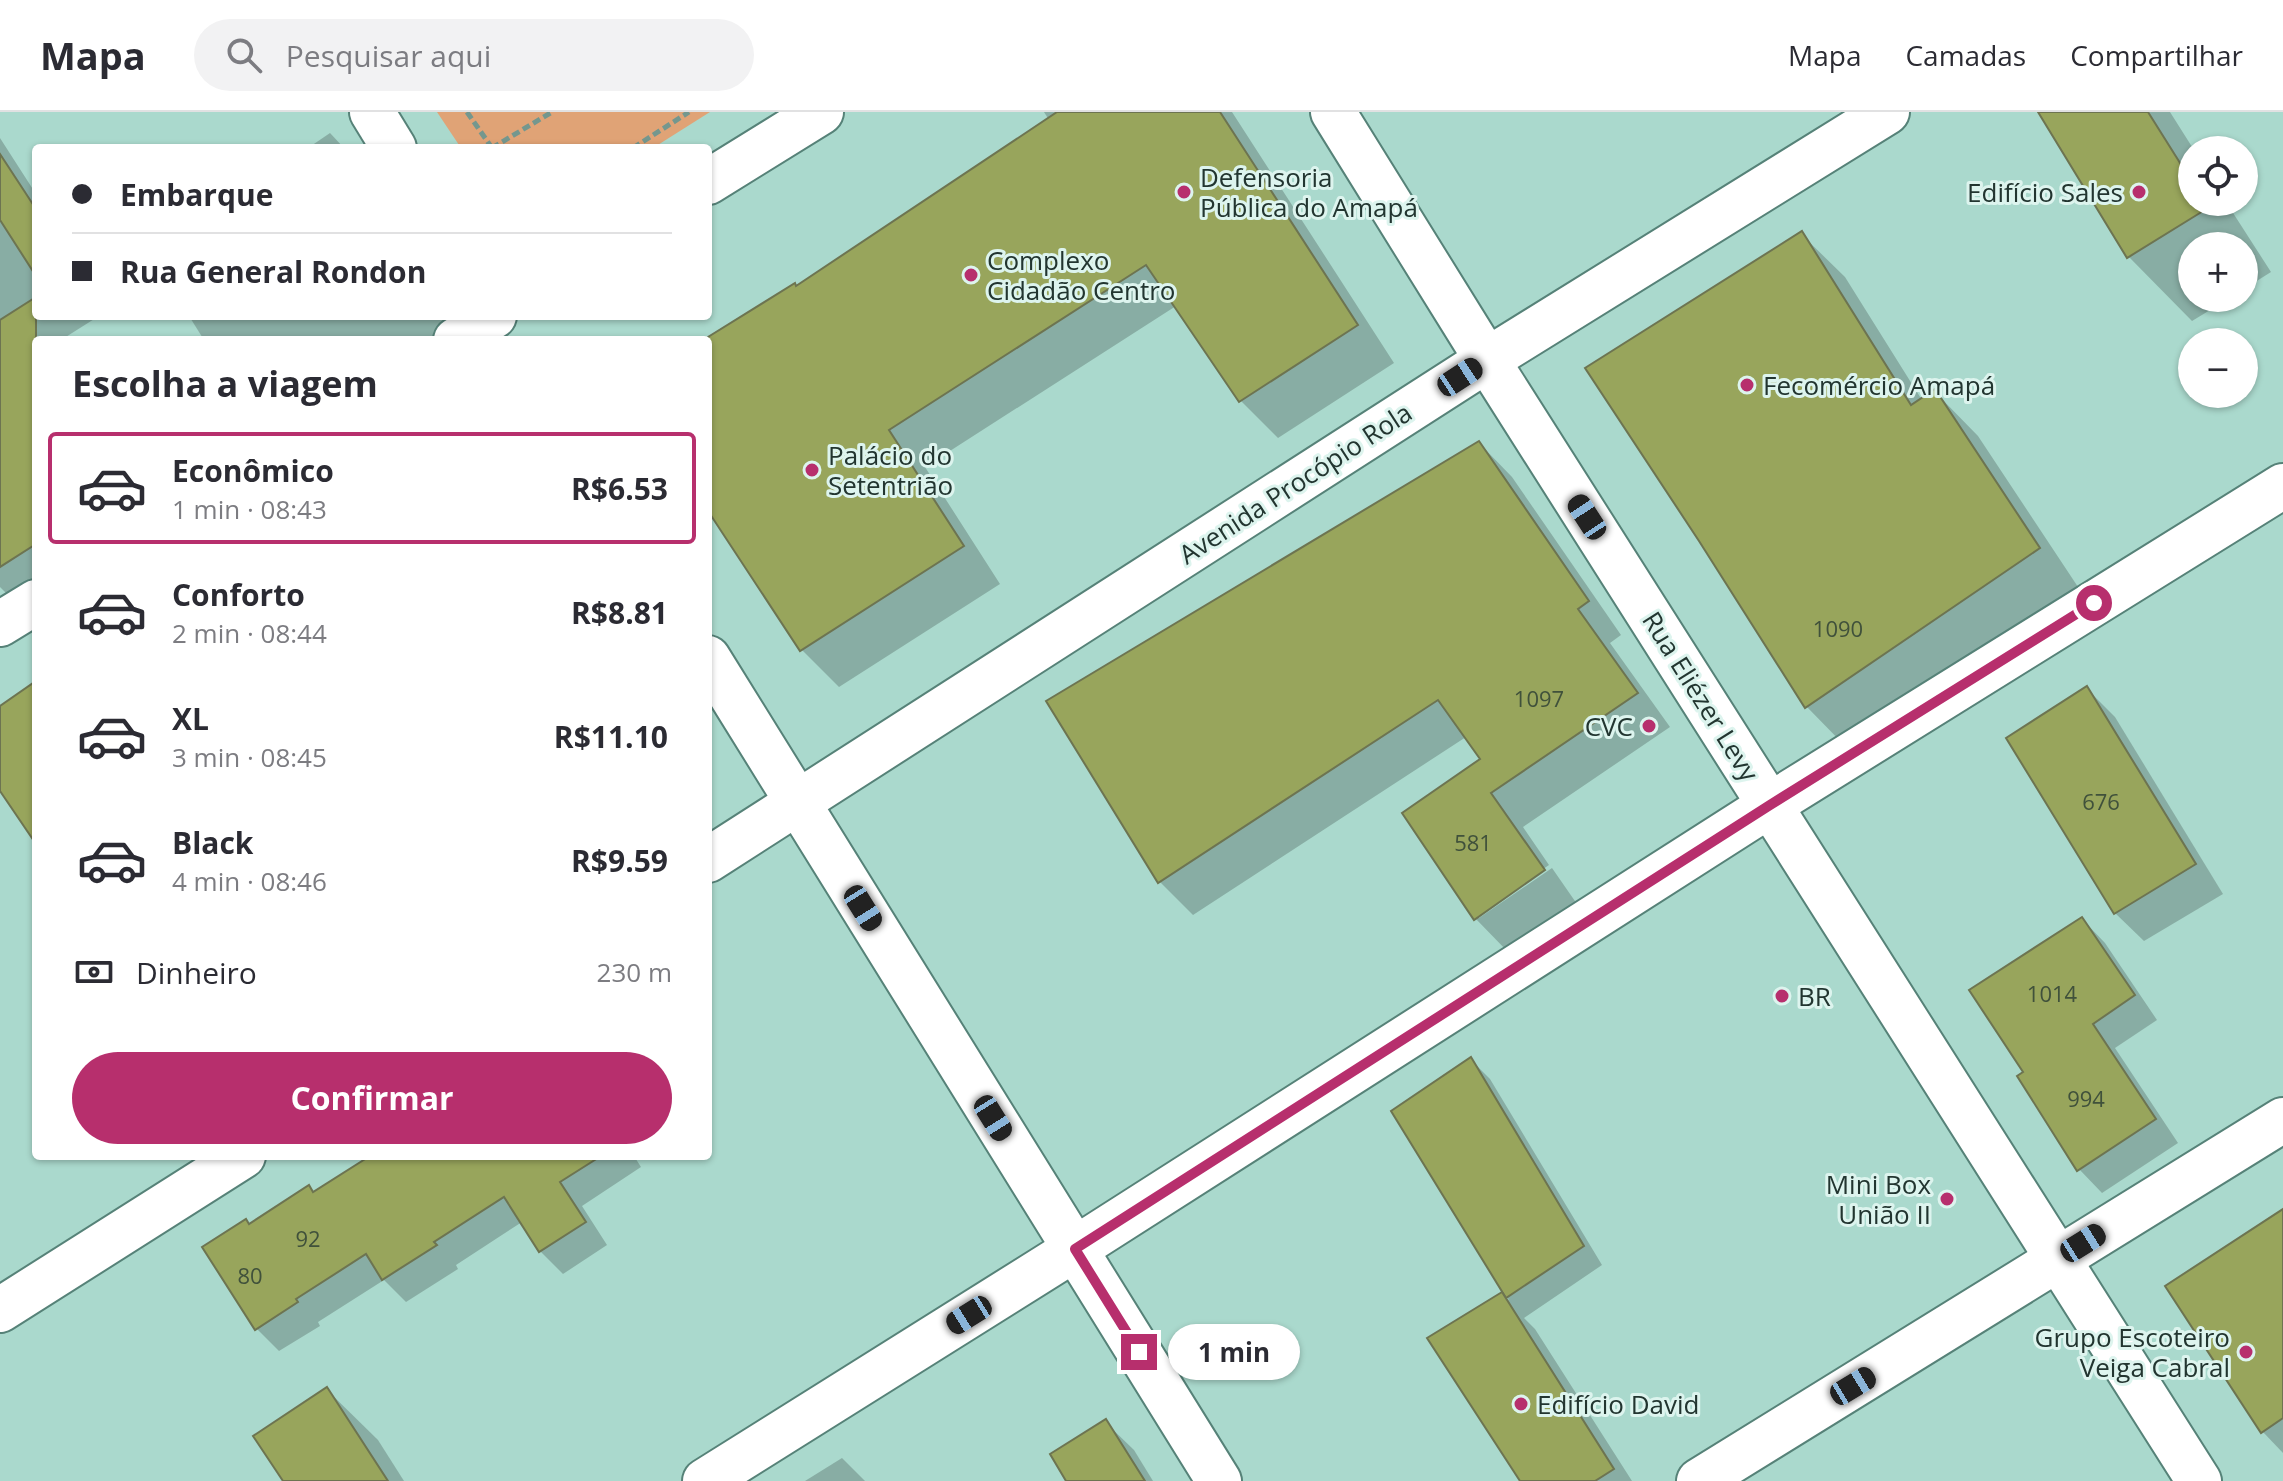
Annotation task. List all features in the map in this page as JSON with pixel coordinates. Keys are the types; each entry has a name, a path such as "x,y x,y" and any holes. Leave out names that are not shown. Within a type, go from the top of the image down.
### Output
{"street":[{"path":"372,112 392,144"},
{"path":"712,180 821,112"},
{"name":"Rua Eliézer Levy","path":"1333,112 1487,360 2199,1481"},
{"name":"Avenida Procópio Rola","path":"712,857 1487,360 1887,112"},
{"path":"463,336 489,320"},
{"path":"705,1481 1075,1249 1770,805 2283,486"},
{"path":"0,624 32,604"},
{"path":"712,664 1219,1481"},
{"path":"1699,1481 2283,1120"},
{"path":"0,1310 237,1160"}],"path":[{"path":"467,112 489,144"},
{"path":"499,144 552,112"},
{"path":"639,144 689,112"}],"shaded area":[{"path":"437,112 710,112 659,144 458,144"}],"building":[{"path":"1057,112 1220,112 1358,325 1239,402 1146,265 889,430 964,546 800,651 712,517 710,336 795,283 796,286"},
{"name":"Edifício Sales","path":"2038,112 2148,112 2178,160 2178,216 2195,216 2127,258"},
{"path":"0,154 32,203 32,270 0,220"},
{"path":"1802,231 1911,405 1935,389 2040,548 1805,708 1585,368"},
{"path":"32,300 36,336 32,336 32,547 0,567 0,320"},
{"path":"1479,441 1589,601 1578,609 1638,693 1491,793 1545,870 1474,920 1402,813 1480,759 1438,700 1158,883 1046,701"},
{"path":"32,684 32,838 0,791 0,706"},
{"path":"2087,686 2196,864 2114,914 2006,738"},
{"path":"2082,917 2135,995 2093,1024 2156,1119 2077,1171 2017,1076 2023,1072 1969,990"},
{"path":"1471,1057 1584,1246 1506,1298 1391,1111"},
{"path":"364,1160 595,1160 560,1182 586,1222 539,1252 504,1197 382,1280 366,1254 296,1299 298,1302 255,1330 202,1247 246,1219 249,1224 309,1185 313,1192"},
{"name":"Grupo Escoteiro Veiga Cabral","path":"2283,1209 2283,1418 2261,1433 2165,1286"},
{"name":"Edifício David","path":"1502,1292 1614,1469 1595,1481 1520,1481 1427,1338"},
{"path":"327,1387 388,1481 283,1481 253,1436"},
{"path":"1106,1419 1145,1481 1066,1481 1050,1454"}],"place":[{"name":"Defensoria Pública do Amapá","path":"1184,192"},
{"name":"Edifício Sales","path":"2139,192"},
{"name":"Complexo Cidadão Centro","path":"971,275"},
{"name":"Fecomércio Amapá","path":"1747,385"},
{"name":"Palácio do Setentrião","path":"812,470"},
{"name":"CVC","path":"1649,726"},
{"name":"BR","path":"1782,996"},
{"name":"Mini Box União II","path":"1947,1199"},
{"name":"Grupo Escoteiro Veiga Cabral","path":"2246,1352"},
{"name":"Edifício David","path":"1521,1404"}],"route":[{"path":"1139,1352 1075,1249 1770,805 2094,603"}]}
